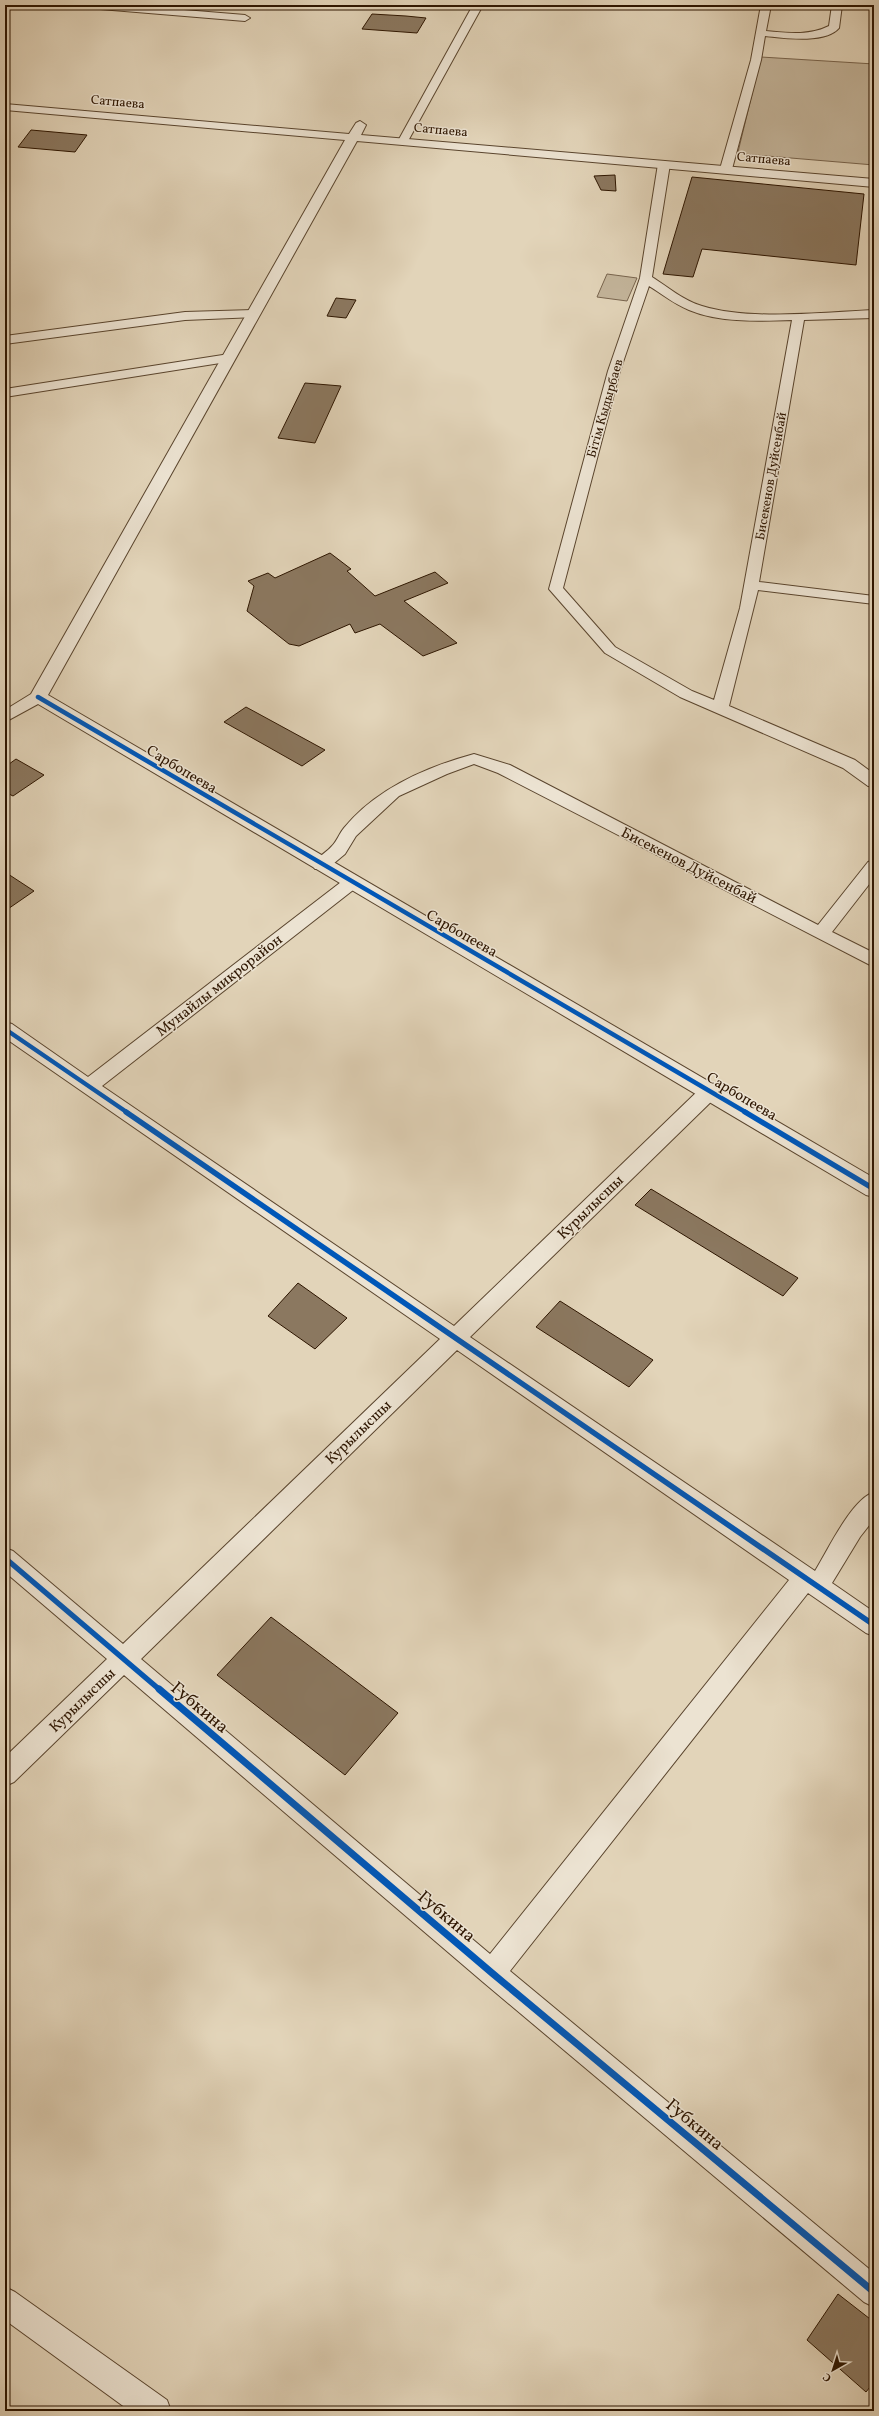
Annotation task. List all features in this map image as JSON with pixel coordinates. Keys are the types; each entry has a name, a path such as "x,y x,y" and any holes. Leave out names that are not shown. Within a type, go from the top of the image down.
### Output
{"street":[{"path":"88,5 245,18"},
{"path":"403,141 478,5"},
{"path":"726,169 762,33 766,5"},
{"path":"762,33 806,37 826,33 834,28 837,5"},
{"name":"Сатпаева","path":"5,107 357,131 403,141 607,153 664,164 874,183"},
{"name":"Сатпаева","path":"345,124 357,131 373,127"},
{"name":"Сатпаева","path":"393,128 424,131"},
{"path":"5,717 38,697 136,526 253,314 357,131"},
{"name":"Сатпаева","path":"477,136 566,144"},
{"name":"Сатпаева","path":"714,156 744,158"},
{"name":"Бiтiм Кыдырбаев","path":"664,164 646,278 614,370 556,589 610,650 686,694 720,709"},
{"path":"646,278 677,299 700,310 728,314 799,316 874,314"},
{"path":"5,340 185,316 253,314"},
{"name":"Бисекенов Дуйсенбай","path":"720,709 751,585 799,316"},
{"path":"5,394 229,358"},
{"path":"751,585 874,600"},
{"name":"Сарбопеева","path":"38,697 351,883 710,1091 874,1189"},
{"path":"720,709 849,764 873,780"},
{"name":"Бисекенов Дуйсенбай","path":"321,865 339,850 350,832 393,792 441,770 474,759 504,769 874,961"},
{"path":"820,933 874,866"},
{"name":"Мунайлы микрорайон","path":"88,1087 351,883"},
{"path":"5,1029 874,1625"},
{"name":"Курылысшы","path":"5,1774 710,1091"},
{"path":"492,1973 812,1582 874,1502"},
{"name":"Губкина","path":"5,1558 492,1973 874,2292"},
{"path":"5,2302 156,2411"}],"shaded area":[{"path":"761,57 874,64 874,165 743,154 738,152"},
{"path":"607,274 637,278 627,301 597,297"}],"building":[{"path":"372,14 426,18 417,33 362,29"},
{"path":"31,130 87,135 75,152 18,147"},
{"path":"615,175 616,191 601,190 594,176"},
{"path":"692,177 864,194 856,265 702,249 693,277 663,274"},
{"path":"336,298 356,300 346,318 327,316"},
{"path":"305,383 341,386 315,443 278,438"},
{"path":"330,553 351,569 347,571 375,596 435,572 448,583 404,601 457,643 423,656 380,624 355,633 350,624 299,646 289,644 247,611 254,586 248,581 268,573 275,578"},
{"path":"246,707 325,750 302,766 224,722"},
{"path":"16,759 44,775 13,796 5,792 5,767"},
{"path":"5,872 34,891 5,911"},
{"path":"651,1189 798,1278 783,1296 635,1205"},
{"path":"298,1283 347,1318 315,1349 268,1316"},
{"path":"560,1301 653,1360 629,1387 536,1327"},
{"path":"271,1617 398,1713 345,1775 217,1675"},
{"path":"838,2294 874,2322 874,2382 866,2392 807,2340"}],"cycle path":[{"path":"38,697 666,1065 874,1189"},
{"path":"5,1029 874,1625"},
{"path":"5,1558 492,1973 874,2292"}]}
